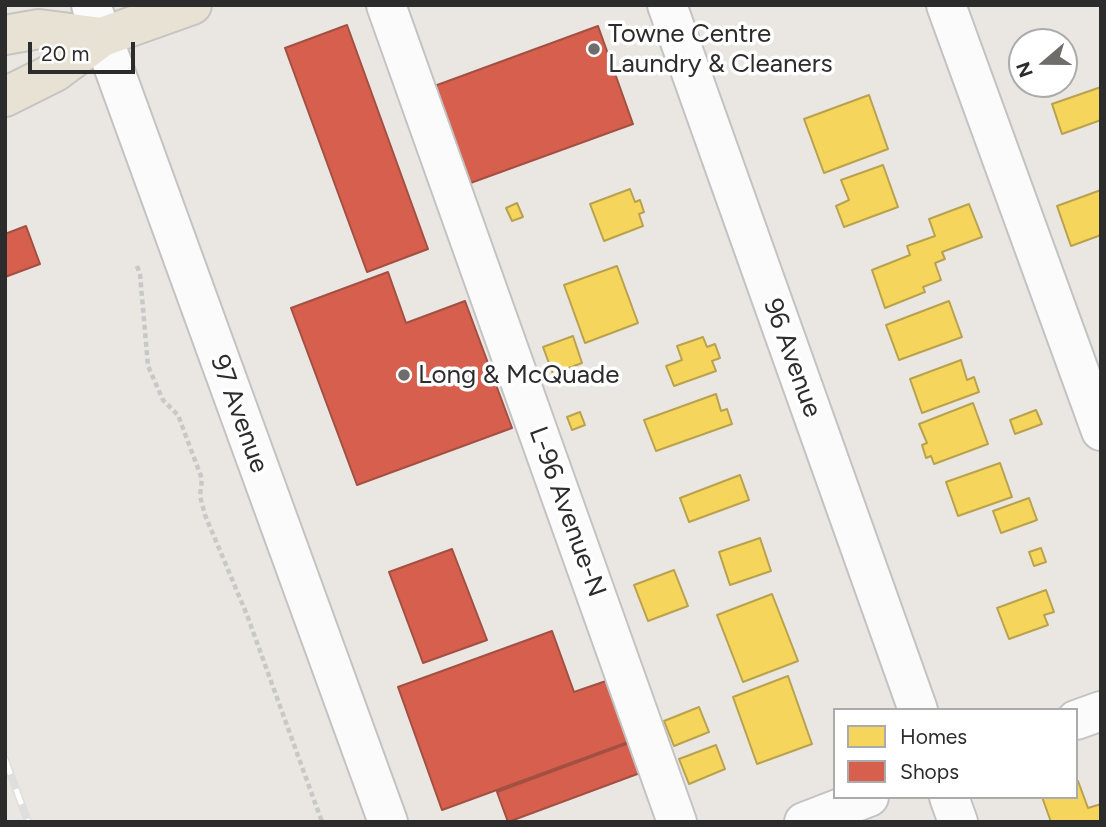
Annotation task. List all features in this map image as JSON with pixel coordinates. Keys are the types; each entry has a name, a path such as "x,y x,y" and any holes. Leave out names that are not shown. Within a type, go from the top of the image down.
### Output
{"main road":[{"path":"5,35 192,5"},
{"path":"5,97 55,72 96,21"}],"street":[{"name":"L-96 Avenue-N","path":"386,5 677,822"},
{"name":"96 Avenue","path":"667,5 917,708"},
{"path":"946,5 1101,431"},
{"name":"97 Avenue","path":"96,21 388,822"},
{"path":"1078,719 1101,710"},
{"path":"804,822 864,799"},
{"path":"950,799 958,822"}],"path":[{"path":"137,266 148,366 163,400 178,415 202,479 200,496 205,515 247,615 321,822"}],"building: Homes":[{"path":"1101,87 1101,120 1062,134 1052,104 1078,98 1078,95"},
{"path":"869,95 888,149 824,173 804,119"},
{"path":"883,165 898,207 844,227 836,206 849,200 841,180"},
{"path":"630,189 635,202 640,200 644,212 639,214 643,226 604,241 590,204"},
{"path":"1101,190 1101,235 1071,246 1057,206"},
{"path":"517,203 523,217 512,221 506,208"},
{"path":"969,204 982,237 942,252 945,259 935,263 941,280 923,287 925,292 885,308 872,270 910,255 907,246 935,236 929,219"},
{"path":"617,266 638,323 585,343 564,285"},
{"path":"949,301 962,337 899,360 886,325"},
{"path":"573,336 582,363 553,374 543,347"},
{"path":"703,337 707,347 715,344 720,358 712,361 716,371 674,386 666,366 682,360 677,346"},
{"path":"961,360 967,380 974,377 979,392 922,413 910,379"},
{"path":"716,394 721,411 727,409 732,424 656,451 644,420"},
{"path":"973,403 988,444 934,464 931,456 926,458 922,445 927,443 919,424"},
{"path":"1036,410 1042,424 1015,434 1010,420"},
{"path":"580,412 585,425 572,430 567,417"},
{"path":"1000,463 1012,497 958,516 946,482"},
{"path":"740,475 749,500 689,522 680,498"},
{"path":"1029,498 1037,520 1001,533 993,511"},
{"path":"760,538 771,571 730,585 719,552"},
{"path":"1041,548 1046,562 1034,566 1029,552"},
{"path":"674,570 688,606 648,621 634,585"},
{"path":"1046,590 1054,612 1044,615 1048,625 1009,639 997,608"},
{"path":"772,594 798,661 743,682 717,615"},
{"path":"788,676 812,744 757,764 733,697"},
{"path":"699,707 709,732 674,746 664,721"},
{"path":"716,745 725,769 689,784 679,759"},
{"path":"1078,781 1088,808 1101,804 1101,822 1051,822 1043,799 1078,799"}],"building: Shops":[{"path":"347,25 428,249 367,272 285,48"},
{"path":"598,26 633,124 465,185 429,88"},
{"path":"26,226 40,264 5,277 5,234"},
{"name":"Long & McQuade","path":"388,272 406,323 465,301 512,428 357,485 291,308"},
{"path":"452,549 487,640 423,663 389,572"},
{"path":"552,631 574,692 606,681 628,742 442,810 398,687"},
{"path":"629,743 640,773 508,822 497,792"}],"railway":[{"path":"5,759 28,822"}],"place":[{"name":"Towne Centre Laundry & Cleaners","path":"594,49"},
{"name":"Long & McQuade","path":"404,375"}]}
